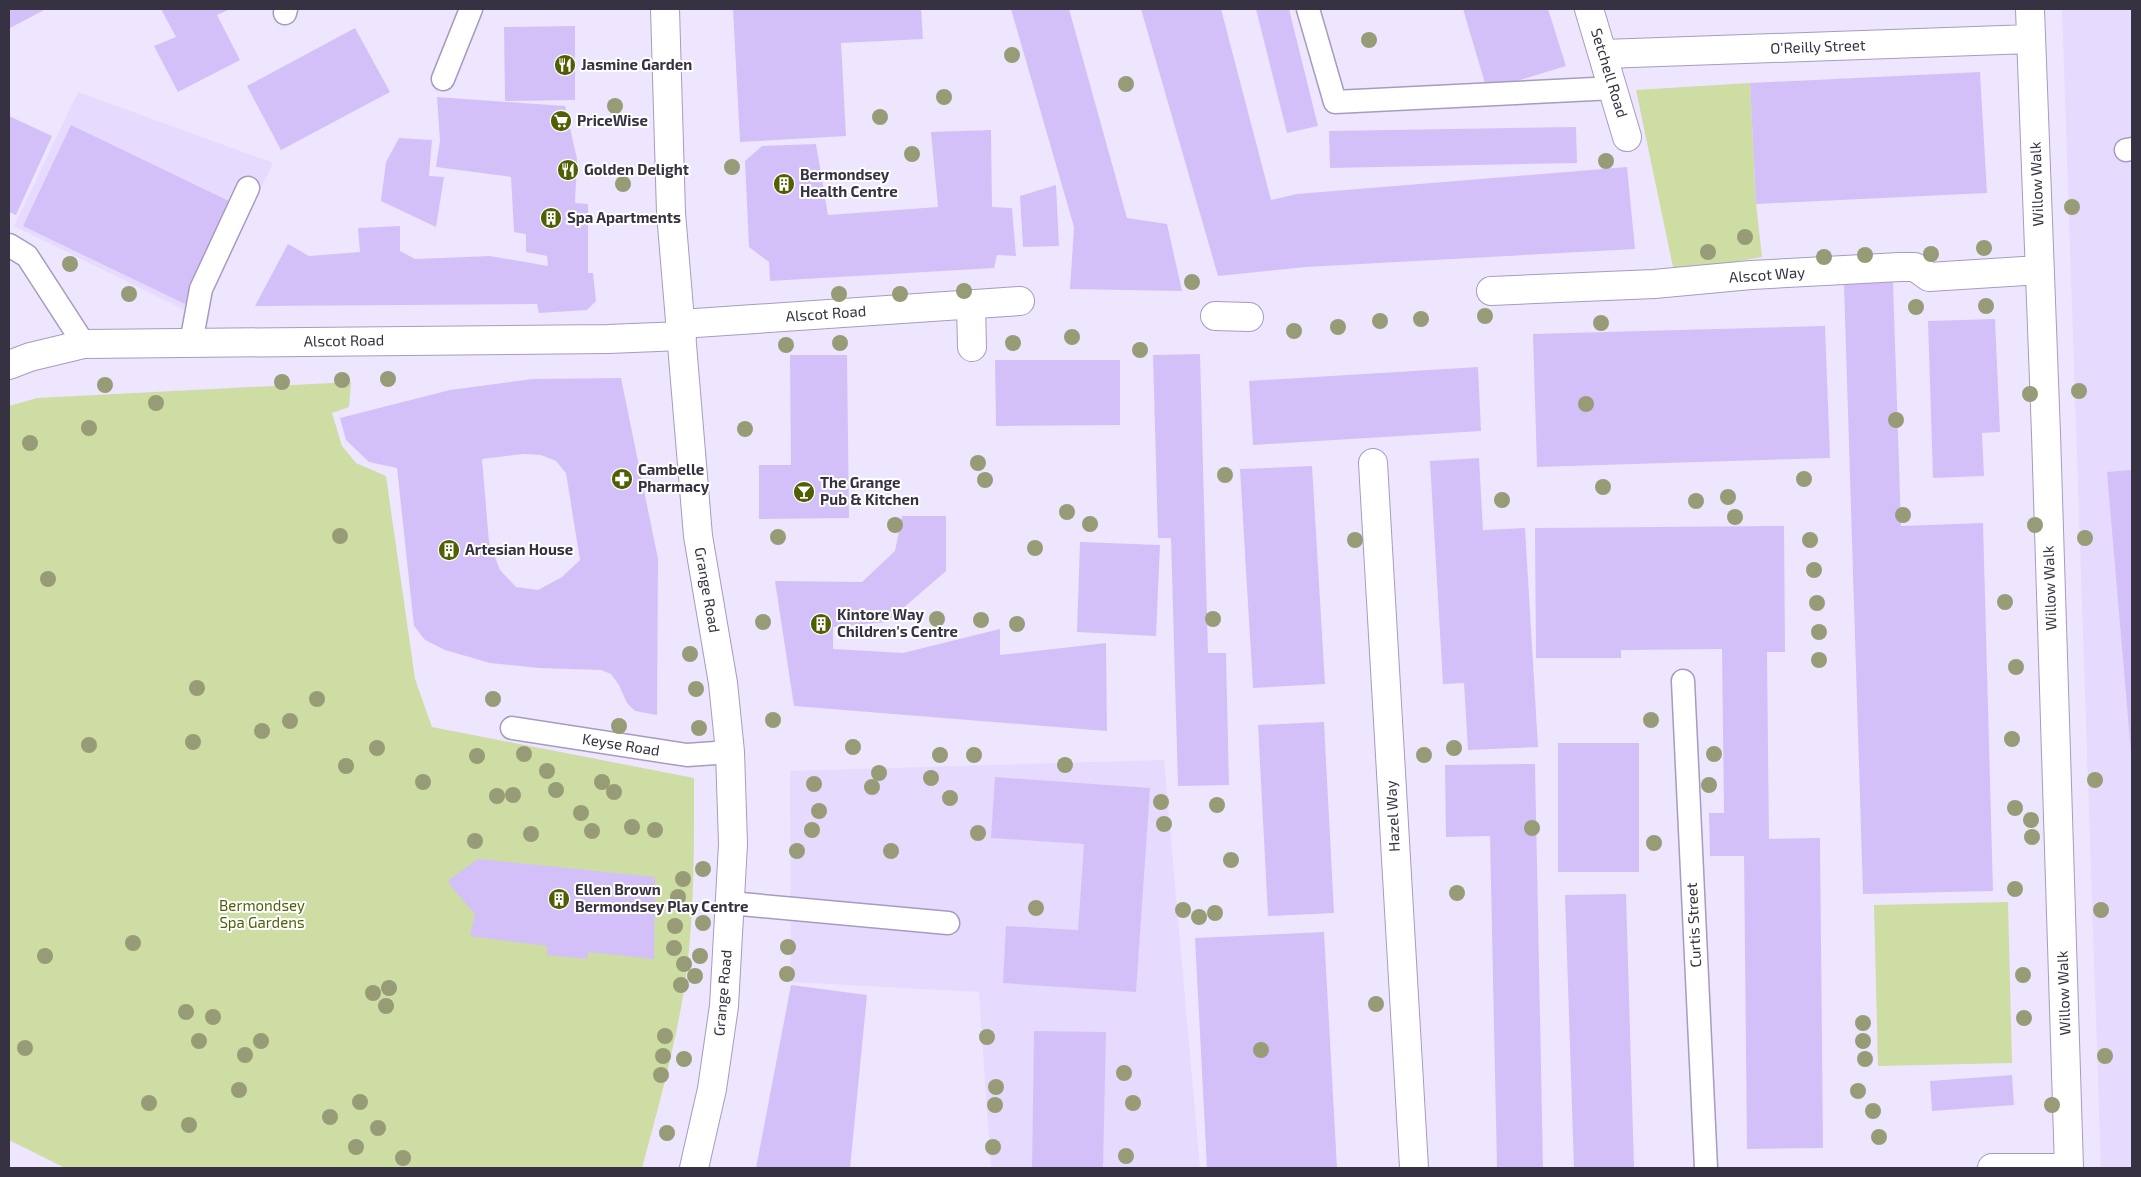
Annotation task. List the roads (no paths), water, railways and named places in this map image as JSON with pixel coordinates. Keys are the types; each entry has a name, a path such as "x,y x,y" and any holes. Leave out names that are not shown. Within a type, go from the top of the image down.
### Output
{"street":[{"name":"Grange Road","path":"665,9 671,213 698,536 723,683 730,752 733,852 724,1006 712,1088 694,1168"},
{"name":"Setchell Road","path":"1589,9 1604,54 1627,137"},
{"name":"Willow Walk","path":"2030,9 2069,1168"},
{"name":"O'Reilly Street","path":"1604,54 2031,39"},
{"name":"Alscot Way","path":"1491,291 1654,284 1751,275 1900,267 1915,267 1929,277 2040,270"},
{"name":"Alscot Road","path":"9,365 30,357 84,344 608,339 682,330 1020,301"},
{"path":"971,305 972,347"},
{"path":"1215,316 1250,317"},
{"name":"Hazel Way","path":"1373,463 1414,1168"},
{"path":"1992,1168 2069,1168"}],"lane":[{"path":"443,79 471,9"},
{"path":"1308,9 1335,102 1614,88"},
{"path":"191,343 201,289 248,188"},
{"path":"9,245 27,256 84,344"},
{"name":"Curtis Street","path":"1683,682 1706,1168"},
{"name":"Keyse Road","path":"512,728 687,755 730,752"},
{"path":"730,903 948,923"}],"place":[{"name":"Jasmine Garden","path":"565,65"},
{"name":"PriceWise","path":"561,121"},
{"name":"Golden Delight","path":"568,170"},
{"name":"Bermondsey Health Centre","path":"784,184"},
{"name":"Spa Apartments","path":"551,218"},
{"name":"Cambelle Pharmacy","path":"622,479"},
{"name":"The Grange Pub & Kitchen","path":"804,492"},
{"name":"Artesian House","path":"449,550"},
{"name":"Kintore Way Children's Centre","path":"821,624"},
{"name":"Ellen Brown Bermondsey Play Centre","path":"559,899"}],"park label":[{"name":"Bermondsey Spa Gardens","path":"262,914"}]}
